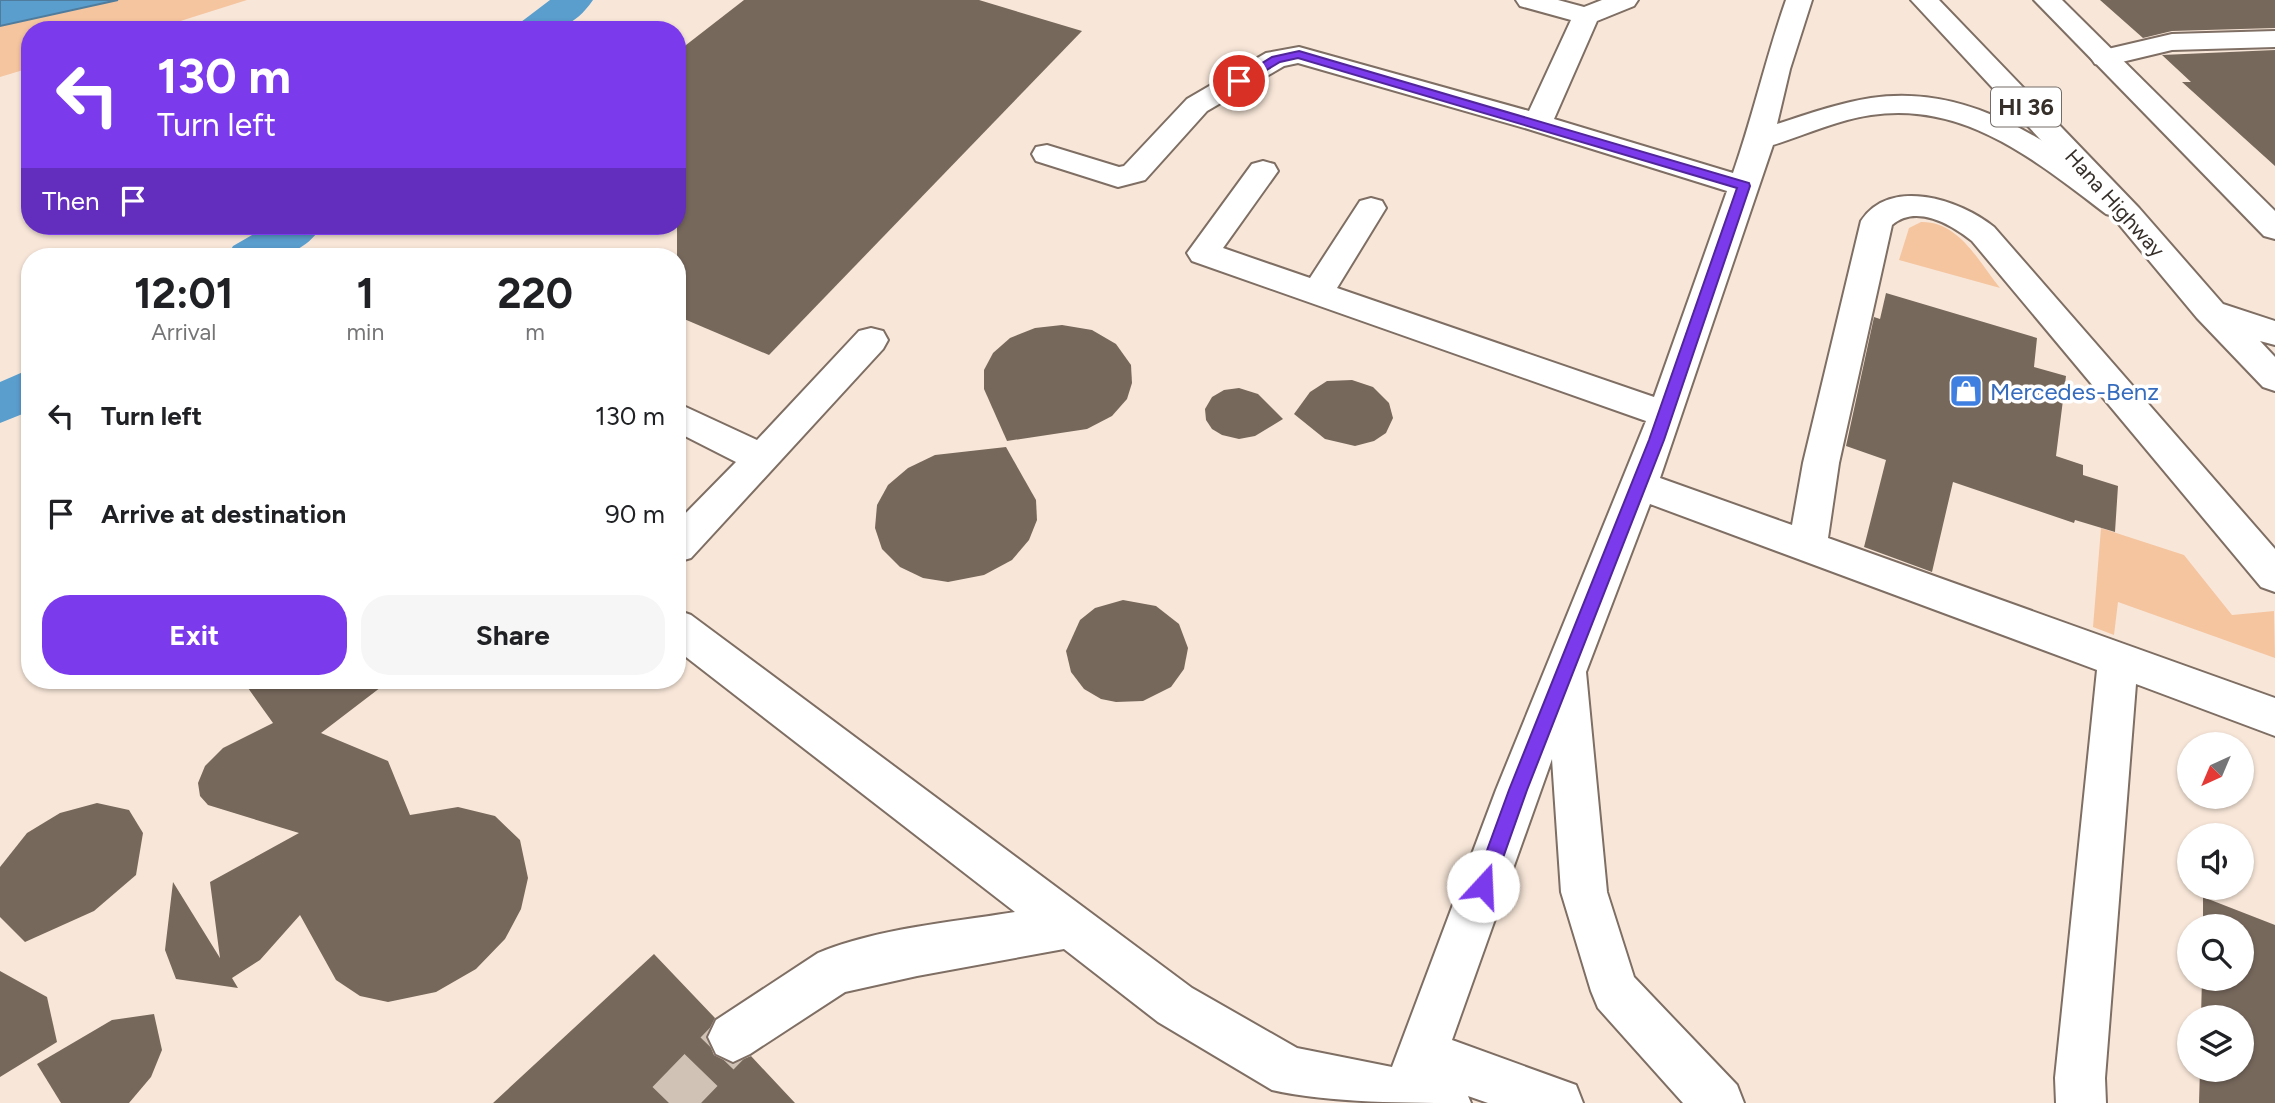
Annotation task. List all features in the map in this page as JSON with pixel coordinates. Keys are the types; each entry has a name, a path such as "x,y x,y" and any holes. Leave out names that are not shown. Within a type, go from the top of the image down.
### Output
{"street":[{"path":"1529,0 1586,16 1625,0"},
{"path":"1418,1089 1518,790 1665,414 1760,139 1766,102 1799,0"},
{"name":"Hana Highway","path":"1924,0 2128,215 2209,310 2275,378"},
{"path":"2047,0 2275,229"},
{"path":"1538,123 1586,16"},
{"path":"2105,58 2172,42 2275,39"},
{"path":"1047,154 1118,177 1134,173 1197,105 1276,60 1299,55 1538,123 1744,186"},
{"path":"1760,139 1870,106 1911,104 1950,110 1987,121 2016,134 2128,215"},
{"path":"1263,171 1203,253 1665,414"},
{"path":"1807,547 1821,463 1877,220 1897,208 1922,207 1956,216 1983,234 2275,576"},
{"path":"1317,293 1371,208"},
{"path":"2209,310 2239,323 2275,332"},
{"path":"686,538 871,340"},
{"path":"686,421 762,459"},
{"path":"1639,485 2275,717"},
{"path":"686,634 1175,1005 1290,1072 1418,1089 1558,1103"},
{"path":"2081,1103 2080,1078 2118,660"},
{"path":"1567,668 1584,892 1615,991 1719,1103"},
{"path":"733,1037 835,970 917,951 1071,925"}],"shaded area":[{"path":"118,0 247,0 180,21 23,21"},
{"path":"21,21 21,71 0,77 0,26"},
{"path":"1921,222 1934,223 1957,236 1976,255 2000,288 1899,260 1909,228"},
{"path":"2101,528 2184,555 2232,615 2274,611 2275,658 2118,602 2114,635 2093,627"}],"water":[{"path":"0,0 118,0 21,21 0,26"}],"building":[{"path":"744,0 979,0 1082,31 769,355 686,320 686,248 677,248 677,235 686,235 686,45"},
{"path":"2100,0 2275,0 2275,28 2172,31 2143,38"},
{"path":"2275,50 2275,166 2182,82 2191,82 2162,55"},
{"path":"1886,293 2037,338 2034,367 2066,376 2056,456 2083,465 2083,475 2118,486 2115,532 2075,520 2074,523 1953,482 1932,572 1864,547 1886,460 1846,446 1874,317 1880,319"},
{"path":"1062,325 1092,330 1116,344 1131,365 1132,383 1127,399 1112,416 1087,429 1007,441 984,389 984,370 993,353 1010,338 1035,328"},
{"path":"1352,380 1373,387 1389,403 1393,418 1386,433 1374,441 1355,446 1325,439 1294,414 1310,392 1327,381"},
{"path":"1239,388 1258,394 1283,419 1255,436 1239,439 1222,435 1212,429 1206,420 1205,409 1212,397 1224,390"},
{"path":"1006,447 1036,500 1037,520 1029,540 1012,560 984,575 948,582 923,578 900,567 882,549 875,528 877,505 888,485 908,468 935,455"},
{"path":"1123,600 1156,606 1179,624 1188,648 1184,669 1171,687 1143,701 1116,702 1101,699 1084,689 1071,672 1066,651 1080,620 1095,608"},
{"path":"249,689 379,689 321,733 388,761 410,815 458,807 495,816 520,840 528,878 521,909 505,939 476,969 436,992 388,1002 360,996 336,980 300,915 260,960 232,978 238,988 176,979 165,950 173,882 220,958 210,882 299,833 208,805 200,796 198,783 205,766 223,748 273,723"},
{"path":"97,803 129,810 143,833 136,875 94,911 25,942 0,917 0,867 27,833 60,813"},
{"path":"2203,900 2211,900 2247,914 2203,914"},
{"path":"2254,917 2275,925 2275,1103 2199,1103 2200,1082 2254,1082 2254,1005 2201,1005 2202,991 2254,991"},
{"path":"654,954 715,1018 706,1036 714,1055 732,1064 751,1056 795,1103 493,1103"},
{"path":"0,971 47,997 57,1042 0,1077"},
{"path":"154,1014 162,1050 151,1077 129,1103 61,1103 37,1064 112,1020"}],"waterway":[{"path":"546,21 574,0"},
{"path":"264,248 285,235"},
{"path":"0,405 21,392"}],"tunnel":[{"path":"669,1103 733,1037"}],"place":[{"name":"Mercedes-Benz","path":"1966,391"}],"route":[{"path":"1239,81 1276,60 1299,55 1538,123 1744,186 1657,440 1518,790 1483,886"}]}
